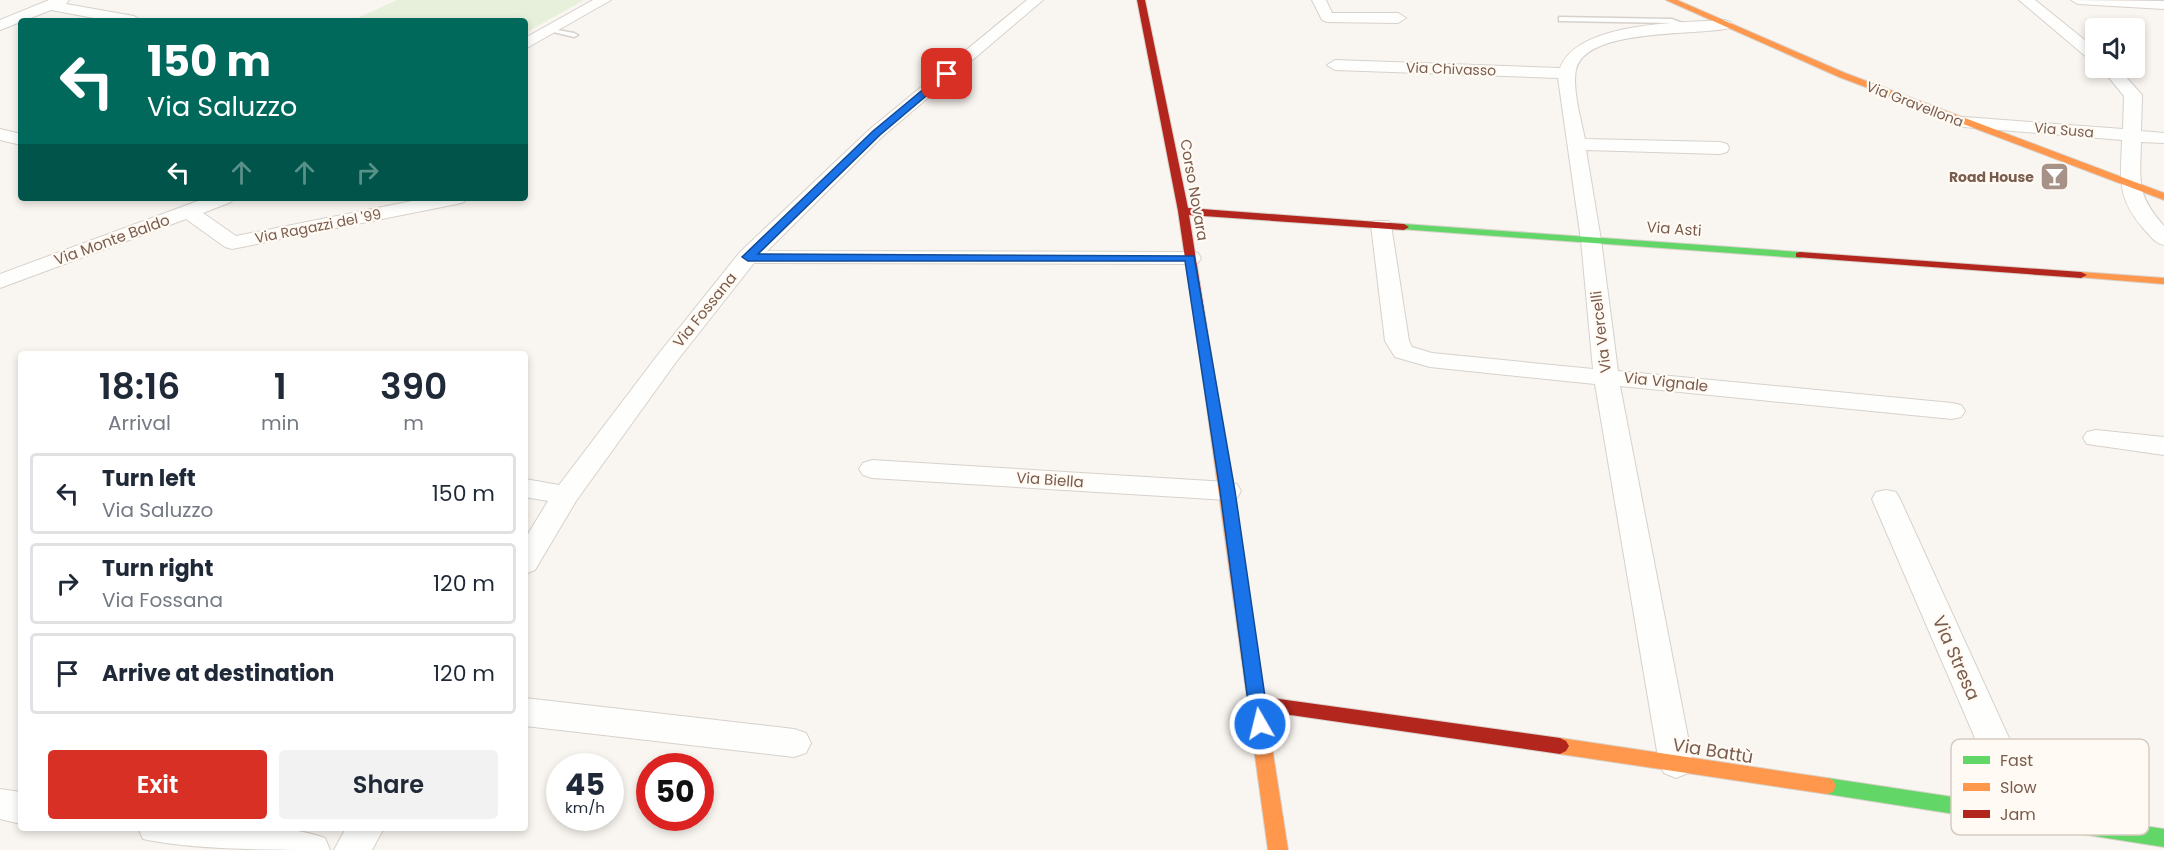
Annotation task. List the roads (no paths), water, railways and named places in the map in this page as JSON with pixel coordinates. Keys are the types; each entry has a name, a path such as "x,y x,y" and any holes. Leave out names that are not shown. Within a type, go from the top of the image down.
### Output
{"street":[{"path":"528,42 604,0"},
{"name":"Via Fossana","path":"528,558 566,495 668,357 748,257 876,133 1036,0"},
{"name":"Corso Novara","path":"1141,0 1183,211 1227,491 1278,850"},
{"path":"1319,0 1328,17 1398,18"},
{"name":"Via Gravellona","path":"1670,0 1842,75 2164,197"},
{"path":"2026,0 2085,48"},
{"path":"2078,0 2164,5"},
{"path":"0,25 47,3 120,18"},
{"path":"1567,73 1568,64 1575,55 1606,39 1637,32 1725,25"},
{"name":"Via Chivasso","path":"1335,65 1567,73"},
{"name":"Via Vercelli","path":"1567,73 1591,240 1606,376 1676,763"},
{"path":"2118,78 2133,95 2130,186 2139,210 2164,239"},
{"name":"Via Susa","path":"1964,122 2164,138"},
{"path":"0,134 18,139"},
{"path":"1576,144 1720,148"},
{"name":"Via Monte Baldo","path":"0,281 216,201"},
{"name":"Via Ragazzi del '99","path":"189,212 232,243 405,202"},
{"name":"Via Asti","path":"1183,211 2164,280"},
{"name":"Via Vignale","path":"1381,225 1398,341 1403,352 1430,360 1952,411"},
{"path":"748,257 1190,258"},
{"path":"2096,438 2164,446"},
{"name":"Via Biella","path":"872,469 1227,491"},
{"path":"528,489 566,495"},
{"name":"Via Stresa","path":"1886,499 1992,739"},
{"name":"Via Battù","path":"1257,703 1676,763 1951,805"},
{"path":"528,712 794,743"},
{"path":"0,804 18,807"},
{"path":"177,831 312,850"},
{"path":"352,850 364,831"},
{"name":"Via Battù","path":"2144,835 2164,838"}],"lane":[{"path":"1562,19 1672,21 1691,28"},
{"path":"549,30 574,35"}],"place":[{"name":"Road House","path":"2055,177"}]}
